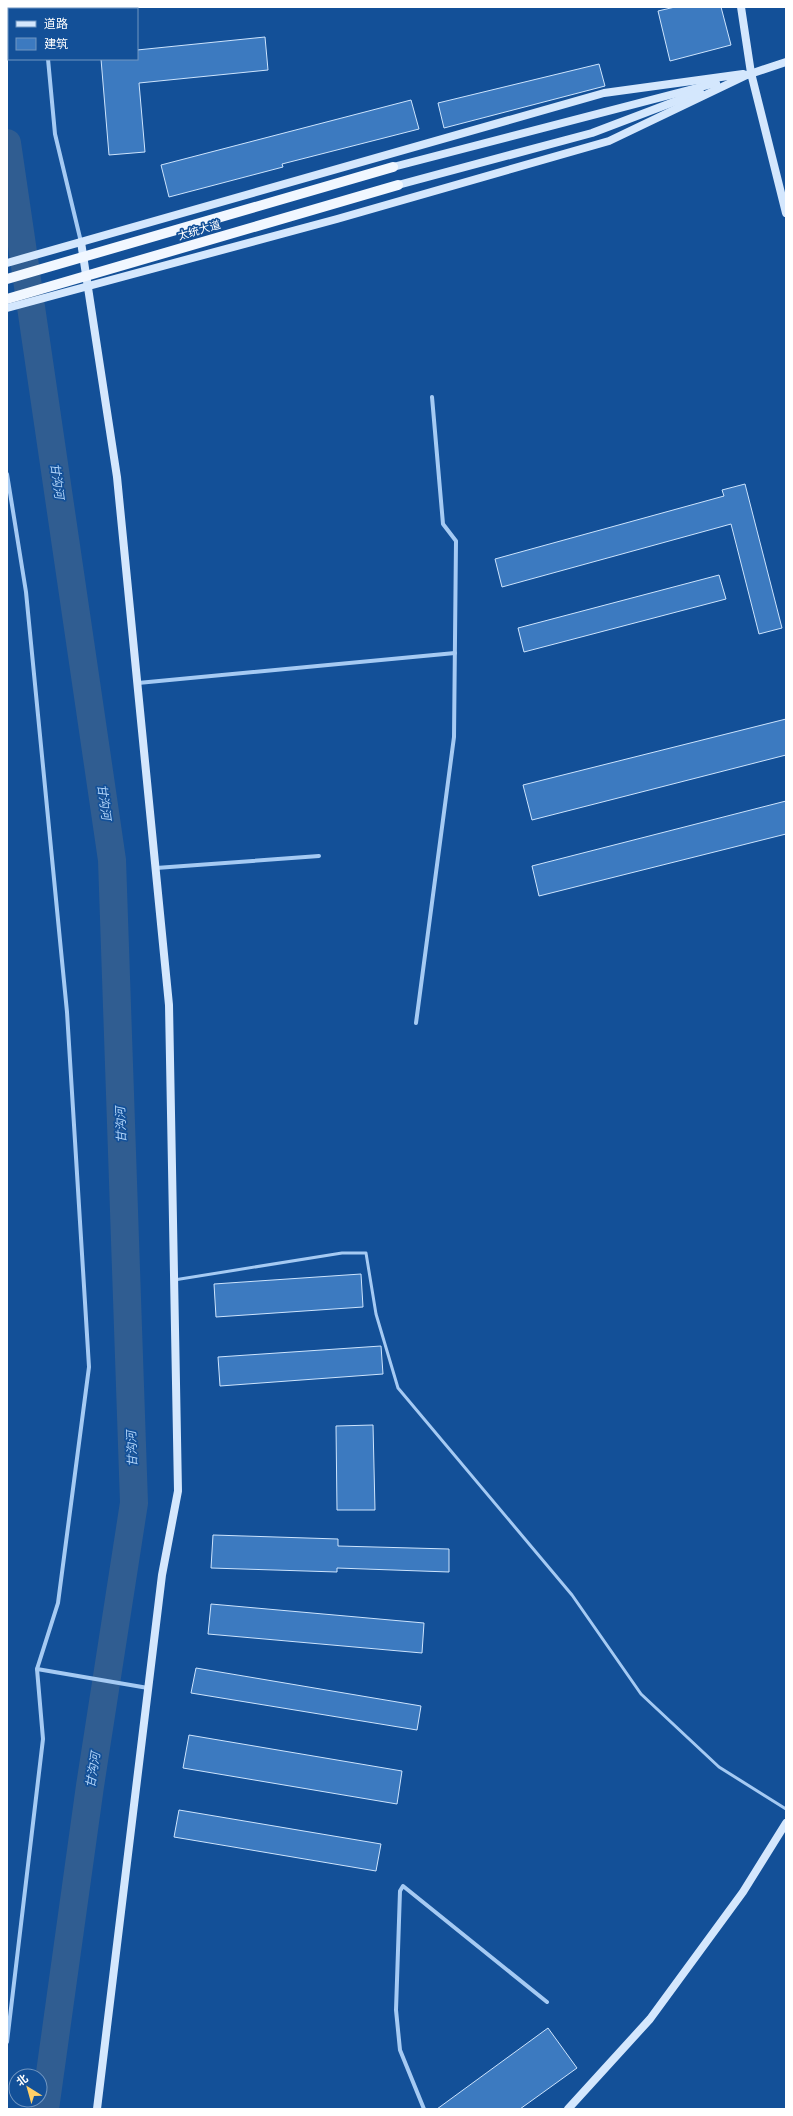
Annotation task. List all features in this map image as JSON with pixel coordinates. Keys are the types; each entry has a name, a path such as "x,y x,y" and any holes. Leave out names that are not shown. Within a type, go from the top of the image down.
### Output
{"main road":[{"name":"太统大道","path":"7,279 393,167"},
{"name":"太统大道","path":"7,298 398,185"}],"street":[{"path":"741,7 751,73 786,213"},
{"path":"48,60 55,134 81,242 117,477 169,1005 178,1491 162,1576 97,2109"},
{"path":"393,167 751,73 786,62"},
{"path":"398,185 592,133 751,73"},
{"path":"7,263 604,93 751,73"},
{"path":"7,308 337,219 609,141 751,73"},
{"path":"416,1024 454,736 456,541 443,524 432,397"},
{"path":"7,474 26,592 67,1012 89,1367 58,1603 38,1670 43,1739 7,2042"},
{"path":"137,683 455,653"},
{"path":"155,868 319,856"},
{"path":"38,1670 148,1688"},
{"path":"570,2108 650,2019 743,1892 786,1823"},
{"path":"424,2109 400,2050 396,2010 400,1891 403,1886 547,2002"}],"lane":[{"path":"174,1280 342,1253 366,1253 376,1314 398,1388 572,1595 641,1694 719,1767 786,1809"}],"building":[{"path":"675,7 721,7 731,45 670,61 658,11"},
{"path":"265,37 268,70 139,83 145,152 109,155 101,60 138,60 138,50"},
{"path":"599,64 605,86 444,128 438,103"},
{"path":"411,100 419,129 282,164 283,167 169,197 161,165"},
{"path":"745,484 782,628 759,634 731,524 502,587 495,559 724,496 722,490"},
{"path":"719,575 726,599 524,652 518,628"},
{"path":"786,719 786,755 532,820 523,785"},
{"path":"786,801 786,834 539,896 532,866"},
{"path":"361,1274 363,1307 216,1317 214,1284"},
{"path":"381,1346 383,1374 220,1386 218,1357"},
{"path":"373,1425 375,1510 337,1510 336,1426"},
{"path":"213,1535 338,1539 338,1546 449,1549 449,1572 337,1568 337,1572 211,1568"},
{"path":"211,1604 424,1623 422,1653 208,1634"},
{"path":"196,1668 421,1706 417,1730 191,1693"},
{"path":"189,1735 402,1771 397,1804 183,1768"},
{"path":"179,1810 381,1844 376,1871 174,1837"},
{"path":"548,2028 577,2068 520,2109 437,2109"}],"waterway":[{"name":"甘沟河","path":"7,143 112,860 134,1503 90,1786 45,2109"}]}
